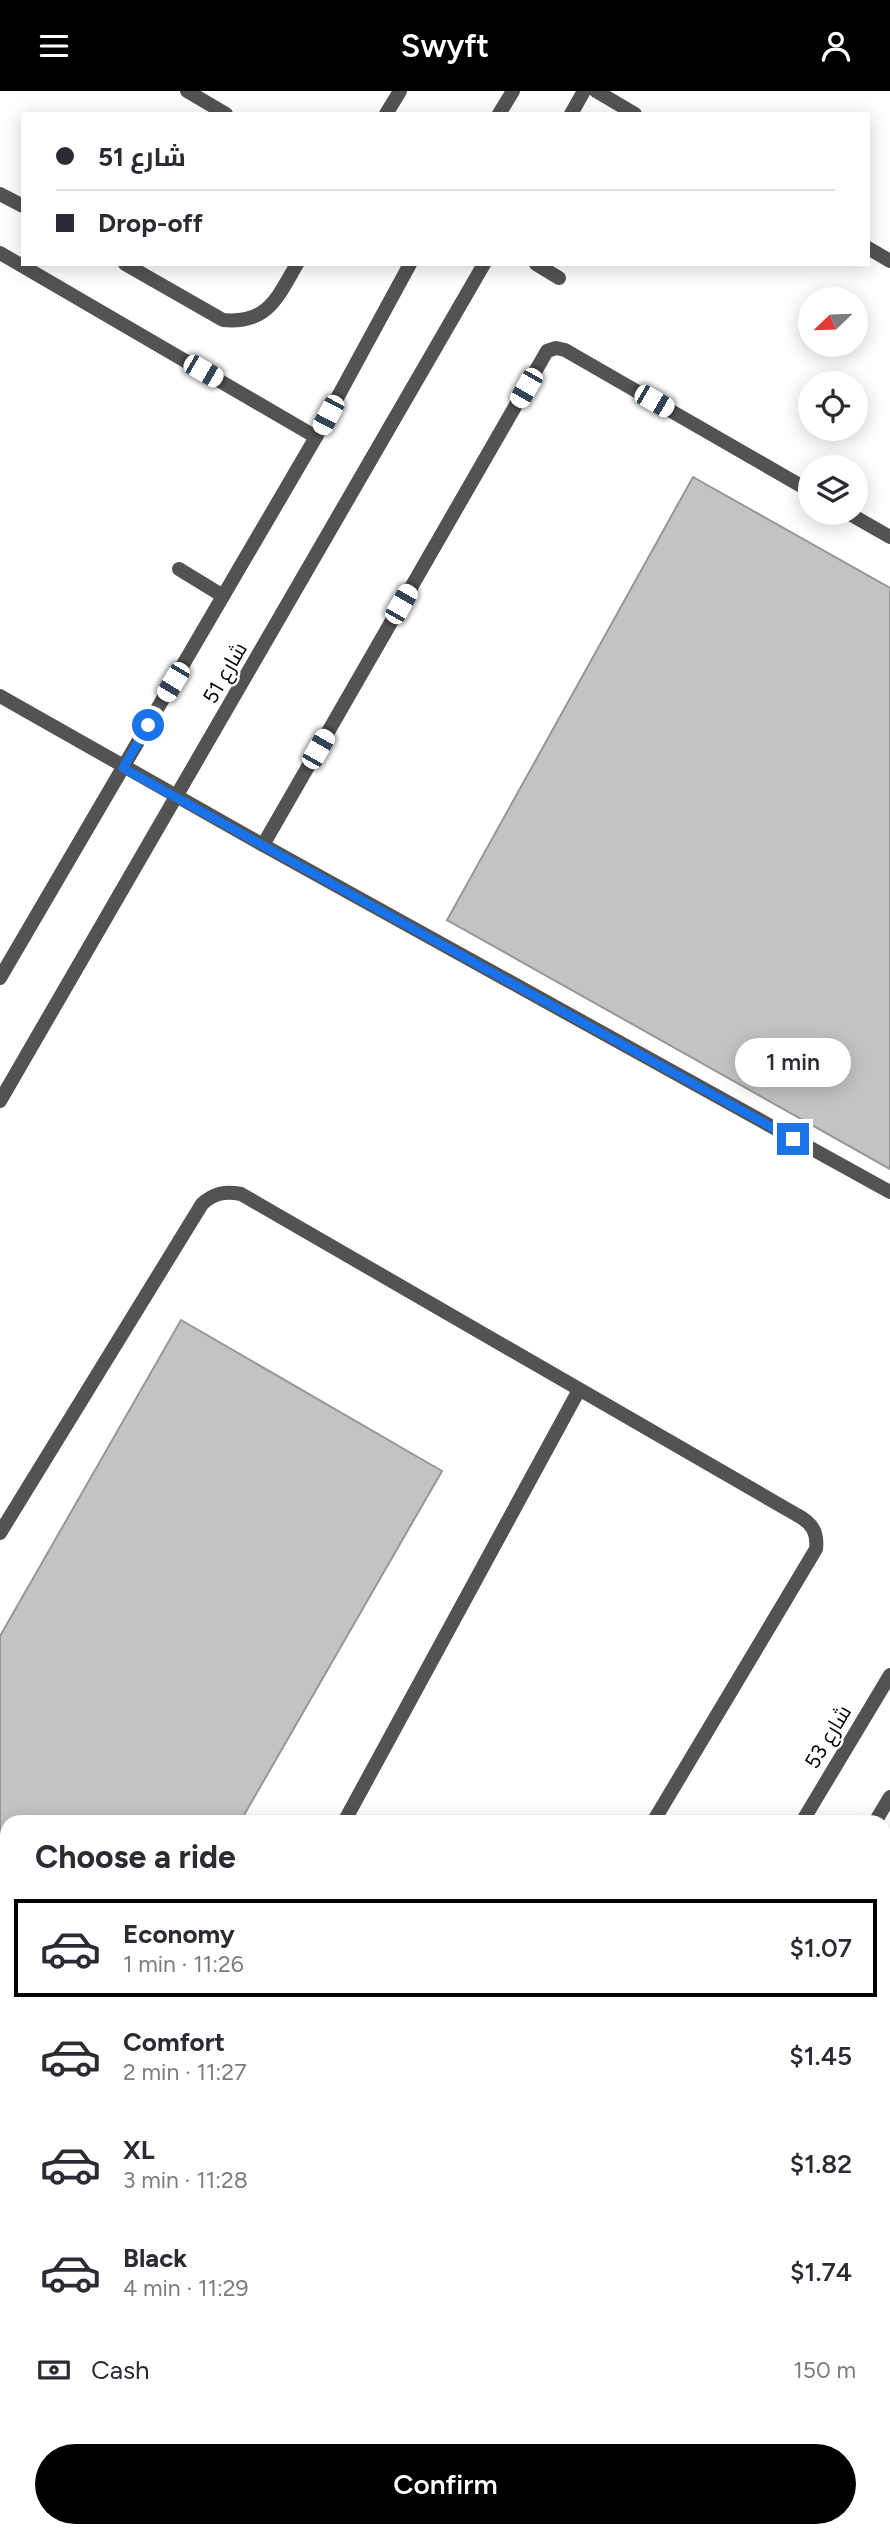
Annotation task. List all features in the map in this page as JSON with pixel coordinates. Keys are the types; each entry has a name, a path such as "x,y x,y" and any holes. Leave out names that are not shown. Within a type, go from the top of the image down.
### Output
{"lane":[{"path":"187,91 223,112"},
{"path":"387,112 400,91"},
{"path":"500,112 513,91"},
{"path":"572,112 584,91"},
{"path":"596,91 632,112"},
{"path":"0,194 21,206"},
{"path":"870,249 890,261"},
{"path":"0,253 21,265"},
{"path":"22,266 316,437"},
{"path":"128,266 223,320 240,322 257,317 270,307 296,266"},
{"name":"شارع 51","path":"0,978 316,437 409,266"},
{"name":"شارع 51","path":"0,1101 483,266"},
{"path":"539,266 559,278"},
{"path":"263,845 547,351 556,348 565,350 798,484"},
{"path":"868,524 890,537"},
{"path":"179,569 223,596"},
{"path":"0,696 123,768 890,1192"},
{"path":"0,1533 197,1213 210,1197 220,1193 241,1194 805,1519 816,1532 816,1549 657,1815"},
{"path":"348,1815 579,1390"},
{"name":"شارع 53","path":"806,1815 890,1675"},
{"path":"879,1815 890,1797"}],"building":[{"path":"693,477 890,588 890,1169 447,920"},
{"path":"181,1320 442,1471 244,1815 0,1815 0,1636"}],"route":[{"path":"148,725 123,768 793,1139"}]}
